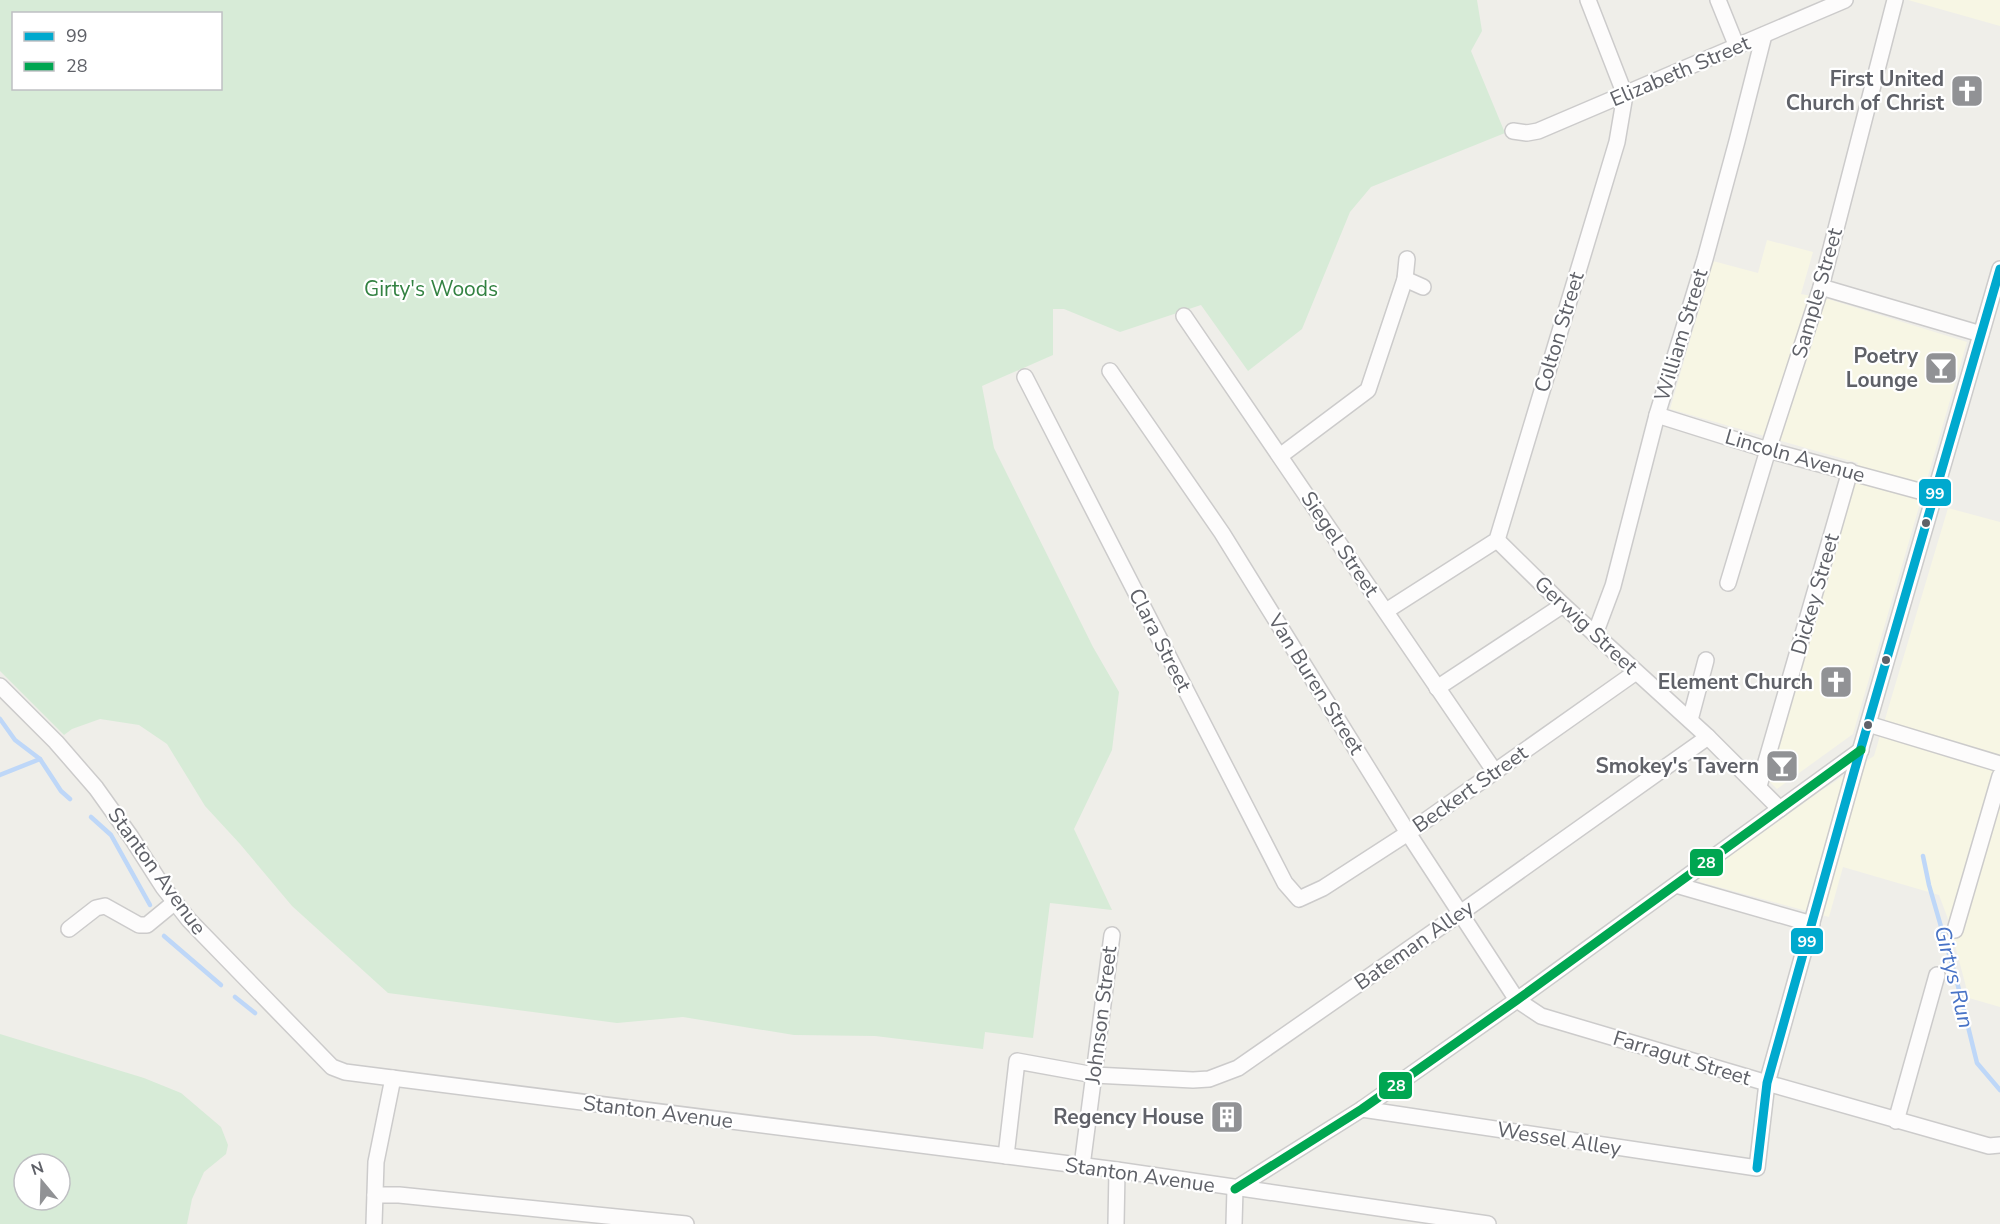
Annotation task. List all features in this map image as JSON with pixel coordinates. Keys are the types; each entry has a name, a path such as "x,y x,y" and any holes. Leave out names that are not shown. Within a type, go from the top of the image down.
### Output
{"street":[{"path":"1588,0 1625,95"},
{"path":"1718,0 1737,46"},
{"name":"Elizabeth Street","path":"1513,131 1527,133 1538,131 1844,0"},
{"name":"Sample Street","path":"1728,583 1821,287 1895,0"},
{"name":"William Street","path":"1595,634 1613,586 1657,415 1711,237 1764,35"},
{"name":"Colton Street","path":"1497,540 1617,142 1625,95"},
{"path":"1280,456 1368,390 1405,279 1407,259"},
{"path":"1767,1083 2000,269"},
{"path":"1405,279 1423,287"},
{"path":"1821,287 1981,334"},
{"name":"Siegel Street","path":"1184,316 1495,772"},
{"name":"Van Buren Street","path":"1110,371 1222,533 1408,833 1517,1000"},
{"name":"Clara Street","path":"1025,377 1285,883 1299,899"},
{"name":"Lincoln Avenue","path":"1657,415 1768,450 1934,495"},
{"name":"Dickey Street","path":"1759,786 1850,471"},
{"path":"1386,611 1497,540"},
{"name":"Gerwig Street","path":"1497,540 1595,634 1708,737 1780,809"},
{"path":"1437,688 1563,604"},
{"path":"1689,720 1706,660"},
{"name":"Beckert Street","path":"1299,899 1323,888 1408,833 1636,672"},
{"name":"Stanton Avenue","path":"0,686 56,742 96,788 189,920 332,1067 345,1072 1117,1170 1235,1189 1488,1224"},
{"path":"1868,724 2000,764"},
{"name":"Bateman Alley","path":"1006,1156 1017,1061 1094,1075 1193,1080 1209,1078 1238,1068 1460,914 1708,737"},
{"path":"1234,1224 1235,1189 1362,1109 1517,1000 1861,750"},
{"path":"1955,930 2000,776"},
{"path":"1676,885 1812,924"},
{"path":"69,929 96,908 105,906 139,926 147,925 175,902"},
{"name":"Johnson Street","path":"1082,1166 1112,935"},
{"path":"1896,1121 1938,975"},
{"name":"Farragut Street","path":"1517,1000 1541,1016 1896,1121 1994,1146"},
{"path":"374,1224 376,1162 393,1078"},
{"name":"Wessel Alley","path":"1362,1109 1757,1168 1767,1083"},
{"path":"1116,1224 1117,1170"},
{"path":"375,1195 399,1195 686,1224"}],"shaded area":[{"path":"1908,0 2000,0 2000,26"},
{"path":"1767,240 1813,252 1801,294 1828,299 1967,342 1853,734 1777,789 1766,778 1858,463 1670,409 1713,261 1758,273"},
{"path":"1948,508 2000,522 2000,1007 1969,998 1948,919 1939,895 1843,867 1829,917 1700,882 1698,879 1822,790 1874,756"}],"green space":[{"name":"Girty's Woods","path":"0,0 1477,0 1482,31 1471,51 1505,133 1371,187 1350,212 1302,329 1248,371 1201,305 1120,332 1064,309 1053,309 1053,355 982,386 994,448 1093,647 1119,692 1112,750 1074,829 1112,910 1050,903 1033,1038 985,1032 983,1049 875,1036 794,1035 683,1017 617,1023 388,993 292,906 205,806 167,744 139,725 100,719 72,729 64,735 0,671"},
{"path":"0,1034 144,1078 181,1093 221,1127 228,1145 226,1154 204,1172 192,1199 187,1224 0,1224"}],"waterway":[{"path":"0,719 15,740 40,759 61,791 70,799"},
{"path":"0,775 40,759"},
{"path":"91,817 111,835 150,905"},
{"name":"Girtys Run","path":"1923,856 1977,1063 2000,1090"},
{"path":"164,936 221,985"},
{"path":"235,997 255,1013"}],"transit line":[{"name":"99","path":"1757,1168 1767,1083 1854,772 2000,269"},
{"name":"28","path":"1235,1189 1362,1109 1517,1000 1861,750"}],"place":[{"name":"First United Church of Christ","path":"1967,91"},
{"name":"Poetry Lounge","path":"1941,368"},
{"name":"Element Church","path":"1836,682"},
{"name":"Smokey's Tavern","path":"1782,766"},
{"name":"Regency House","path":"1227,1117"}]}
